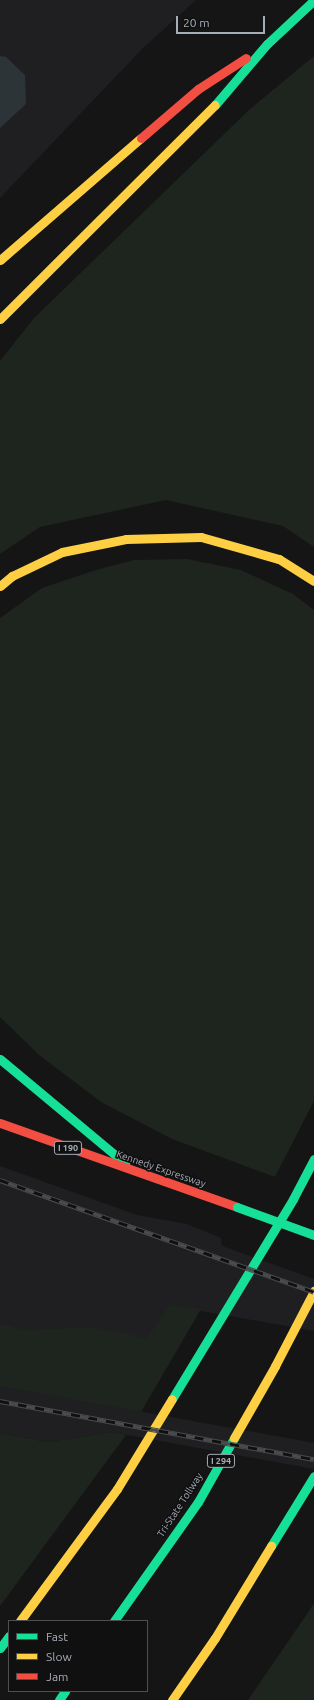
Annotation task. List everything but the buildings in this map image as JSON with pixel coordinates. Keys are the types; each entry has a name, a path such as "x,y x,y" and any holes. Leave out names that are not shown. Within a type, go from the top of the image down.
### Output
{"highway":[{"path":"0,319 214,106 267,44 314,0"},
{"path":"0,260 198,89 267,44"},
{"path":"0,586 12,576 62,552 126,539 201,537 278,559 314,581"},
{"path":"0,1059 136,1172"},
{"name":"Kennedy Expressway","path":"0,1123 314,1235"},
{"path":"21,1620 117,1490 293,1199 314,1160"},
{"name":"Tri-State Tollway","path":"115,1620 198,1502 275,1366 314,1291"},
{"path":"172,1700 214,1638 314,1476"},
{"path":"0,1648 8,1637"}],"shaded area":[{"path":"0,0 196,0 142,49 0,198"},
{"path":"0,56 6,57 25,75 26,104 0,128"},
{"path":"314,56 314,547 283,526 166,500 40,527 0,554 0,361 34,318 250,109"},
{"path":"187,559 241,570 293,594 314,610 314,1101 275,1177 172,1139 101,1102 39,1055 0,1017 0,618 42,588 96,570 134,560"},
{"path":"0,1166 137,1215 187,1224 221,1238 222,1246 314,1279 314,1331 185,1308 127,1409 314,1443 314,1469 111,1432 48,1442 0,1433"},
{"path":"170,1305 201,1309 141,1412 0,1386 0,1324 26,1330 92,1327 147,1338"},
{"path":"111,1432 126,1435 0,1606 0,1433 48,1442"},
{"path":"314,1603 314,1700 248,1700 307,1614"}],"railway":[{"path":"0,1180 314,1292"},
{"path":"0,1401 314,1459"}],"traffic: fast":[{"path":"215,105 267,44 314,0"},
{"path":"0,1059 125,1163"},
{"path":"172,1399 293,1199 314,1159"},
{"path":"237,1207 314,1235"},
{"path":"115,1620 198,1502 234,1438"},
{"path":"271,1546 314,1476"},
{"path":"0,1648 8,1637"},
{"path":"59,1700 64,1692"}],"traffic: slow":[{"path":"0,319 215,105"},
{"path":"0,260 141,138"},
{"path":"0,586 12,576 62,552 126,539 201,537 279,559 314,581"},
{"path":"234,1438 275,1366 314,1291"},
{"path":"21,1620 117,1489 172,1399"},
{"path":"172,1700 215,1638 271,1546"}],"traffic: jam":[{"path":"141,138 198,89 246,58"},
{"path":"0,1123 237,1207"}]}
